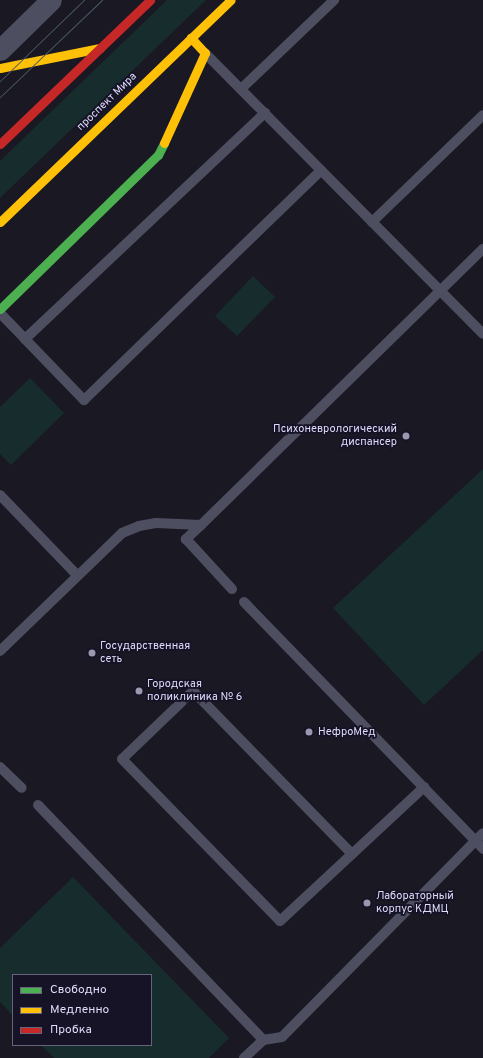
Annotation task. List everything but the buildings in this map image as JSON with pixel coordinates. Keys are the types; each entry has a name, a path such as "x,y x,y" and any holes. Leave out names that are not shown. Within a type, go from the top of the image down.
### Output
{"main road":[{"path":"0,144 150,0"},
{"name":"проспект Мира","path":"0,222 231,0"},
{"path":"0,309 158,155 205,53 191,38"},
{"path":"0,68 100,48"}],"street":[{"path":"0,50 51,0"}],"lane":[{"path":"241,89 334,0"},
{"path":"205,53 483,334"},
{"path":"25,339 265,113"},
{"path":"372,222 483,115"},
{"path":"0,312 84,400 321,170"},
{"path":"232,589 186,539 483,249"},
{"path":"0,495 77,575"},
{"path":"0,652 77,575 122,533 139,526 176,522 201,525"},
{"path":"244,602 483,849"},
{"path":"352,854 193,690 122,759 280,921 352,854 424,787"},
{"path":"0,766 22,788"},
{"path":"38,805 263,1040"},
{"path":"244,1058 263,1040 282,1038 483,833"}],"green space":[{"path":"167,0 206,0 0,198 0,161"},
{"path":"253,276 275,297 237,336 215,316"},
{"path":"30,378 64,413 11,465 0,454 0,407"},
{"path":"483,469 483,650 424,705 333,608"},
{"path":"73,877 229,1038 209,1058 54,1058 42,1046 152,1046 152,974 12,974 12,1015 0,1002 0,948"}],"tram line":[{"path":"0,81 84,0"},
{"path":"0,97 102,0"}],"traffic: fast":[{"path":"0,309 158,155 164,143"}],"traffic: slow":[{"path":"0,222 231,0"},
{"path":"164,143 205,53 191,38"},
{"path":"0,68 100,48"}],"traffic: jam":[{"path":"0,144 150,0"}],"place":[{"name":"Психоневрологический диспансер","path":"406,436"},
{"name":"Государственная сеть","path":"92,653"},
{"name":"Городская поликлиника № 6","path":"139,691"},
{"name":"НефроМед","path":"309,732"},
{"name":"Лабораторный корпус КДМЦ","path":"367,903"}]}
